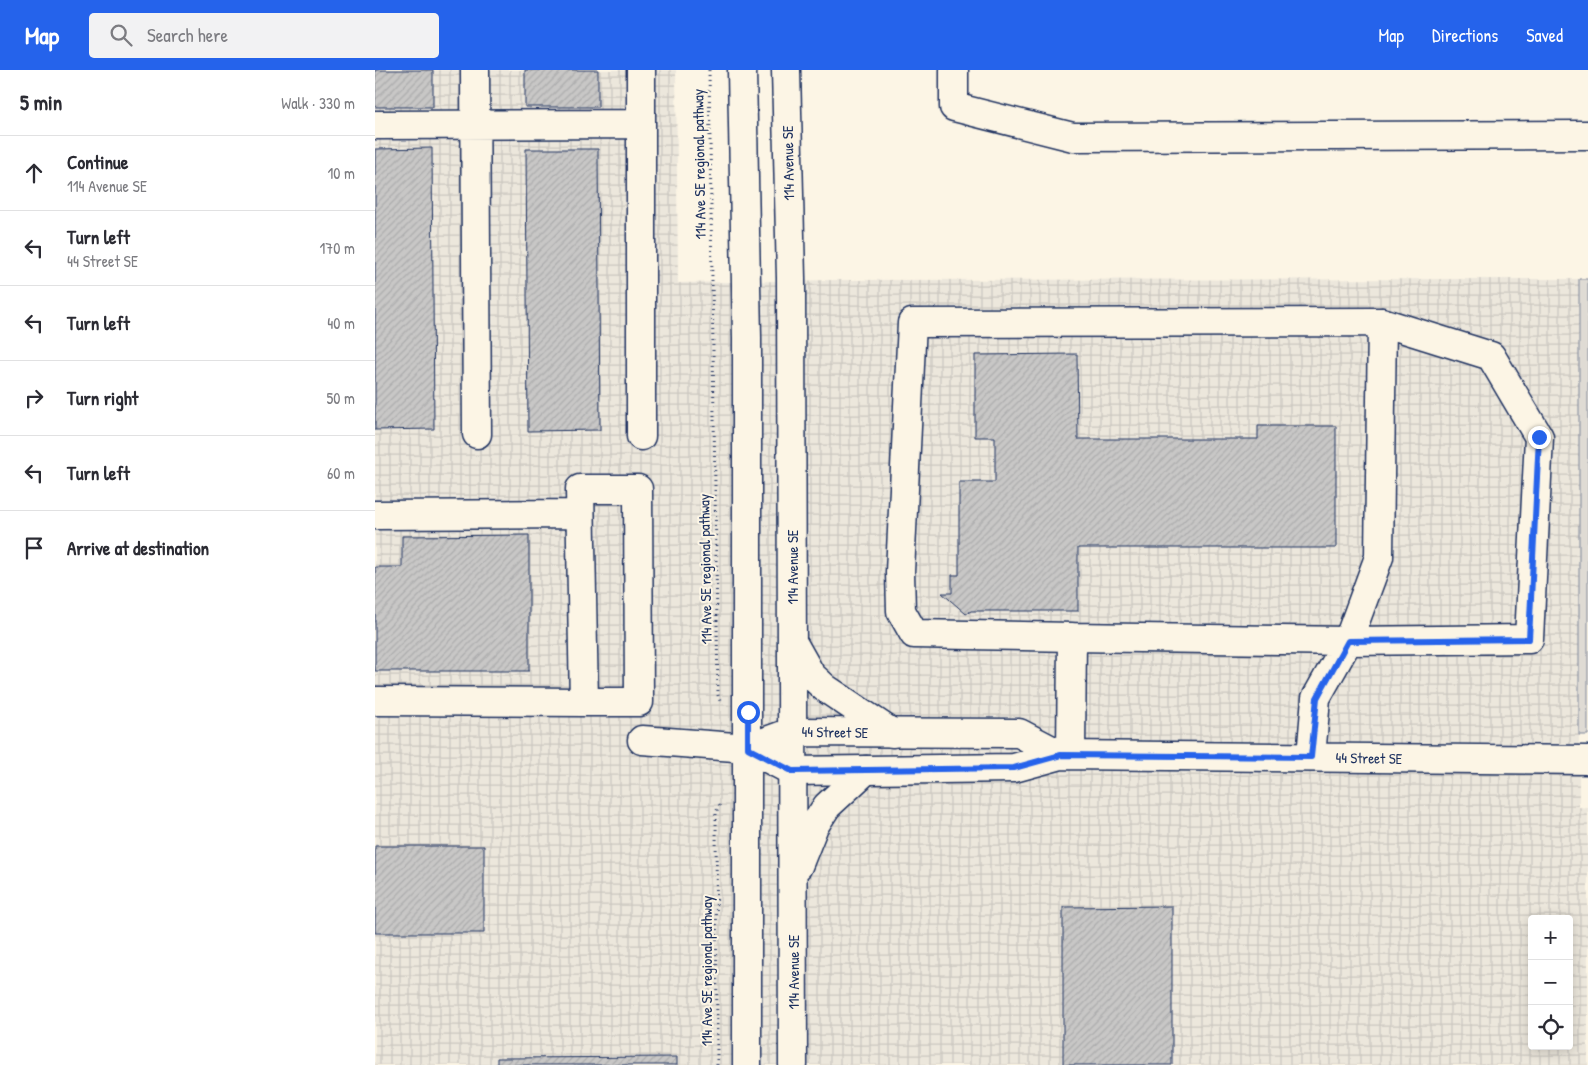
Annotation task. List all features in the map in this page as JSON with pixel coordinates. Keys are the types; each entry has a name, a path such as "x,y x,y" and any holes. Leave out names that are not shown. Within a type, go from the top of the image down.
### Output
{"main road":[{"path":"475,70 477,434"},
{"path":"641,70 641,436"},
{"path":"742,70 747,338 747,1065"},
{"name":"114 Avenue SE","path":"786,70 791,288 793,1065"},
{"path":"954,70 954,107 1073,138 1588,135"},
{"path":"375,126 641,124"},
{"path":"1311,757 1317,698 1348,641 1379,557 1382,322"},
{"path":"1382,322 1491,356 1539,437 1529,639 1348,641 914,634 901,611 901,562 912,324 1382,322"},
{"path":"375,701 584,702 639,702 638,489 580,489 584,702"},
{"path":"375,515 580,514"},
{"path":"1066,755 1072,637"},
{"path":"792,641 811,675 842,700 892,733"},
{"name":"44 Street SE","path":"748,748 791,732 1019,733 1066,755"},
{"path":"642,740 748,748"},
{"name":"44 Street SE","path":"748,748 792,771 1014,768 1066,755 1588,760"},
{"path":"793,879 814,826 827,806 866,770"}],"path":[{"name":"114 Ave SE regional pathway","path":"709,70 718,695 721,703"},
{"name":"114 Ave SE regional pathway","path":"717,1065 716,812 722,799"}],"shaded area":[{"path":"375,70 676,70 678,283 834,280 1579,279 1579,807 1588,808 1588,1065 375,1065"},
{"path":"1579,279 1588,279 1588,735 1579,735"}],"building":[{"path":"375,70 433,70 433,107 375,107"},
{"path":"525,70 598,70 598,107 525,107"},
{"path":"432,148 434,429 375,430 375,149"},
{"path":"526,149 598,149 600,430 528,431"},
{"path":"1077,354 1078,439 1258,439 1258,426 1336,426 1336,548 1078,548 1078,611 971,611 966,614 942,593 952,593 952,575 959,575 959,482 995,482 995,437 975,437 975,355"},
{"path":"529,535 529,671 375,671 375,567 402,567 402,536"},
{"path":"375,846 484,846 484,933 375,933"},
{"path":"1172,906 1172,1065 1063,1065 1063,907"},
{"path":"677,1057 677,1065 497,1065 497,1058"}],"route":[{"path":"748,712 748,748 792,771 1014,768 1061,755 1311,757 1317,698 1348,641 1529,639 1539,437"}]}
